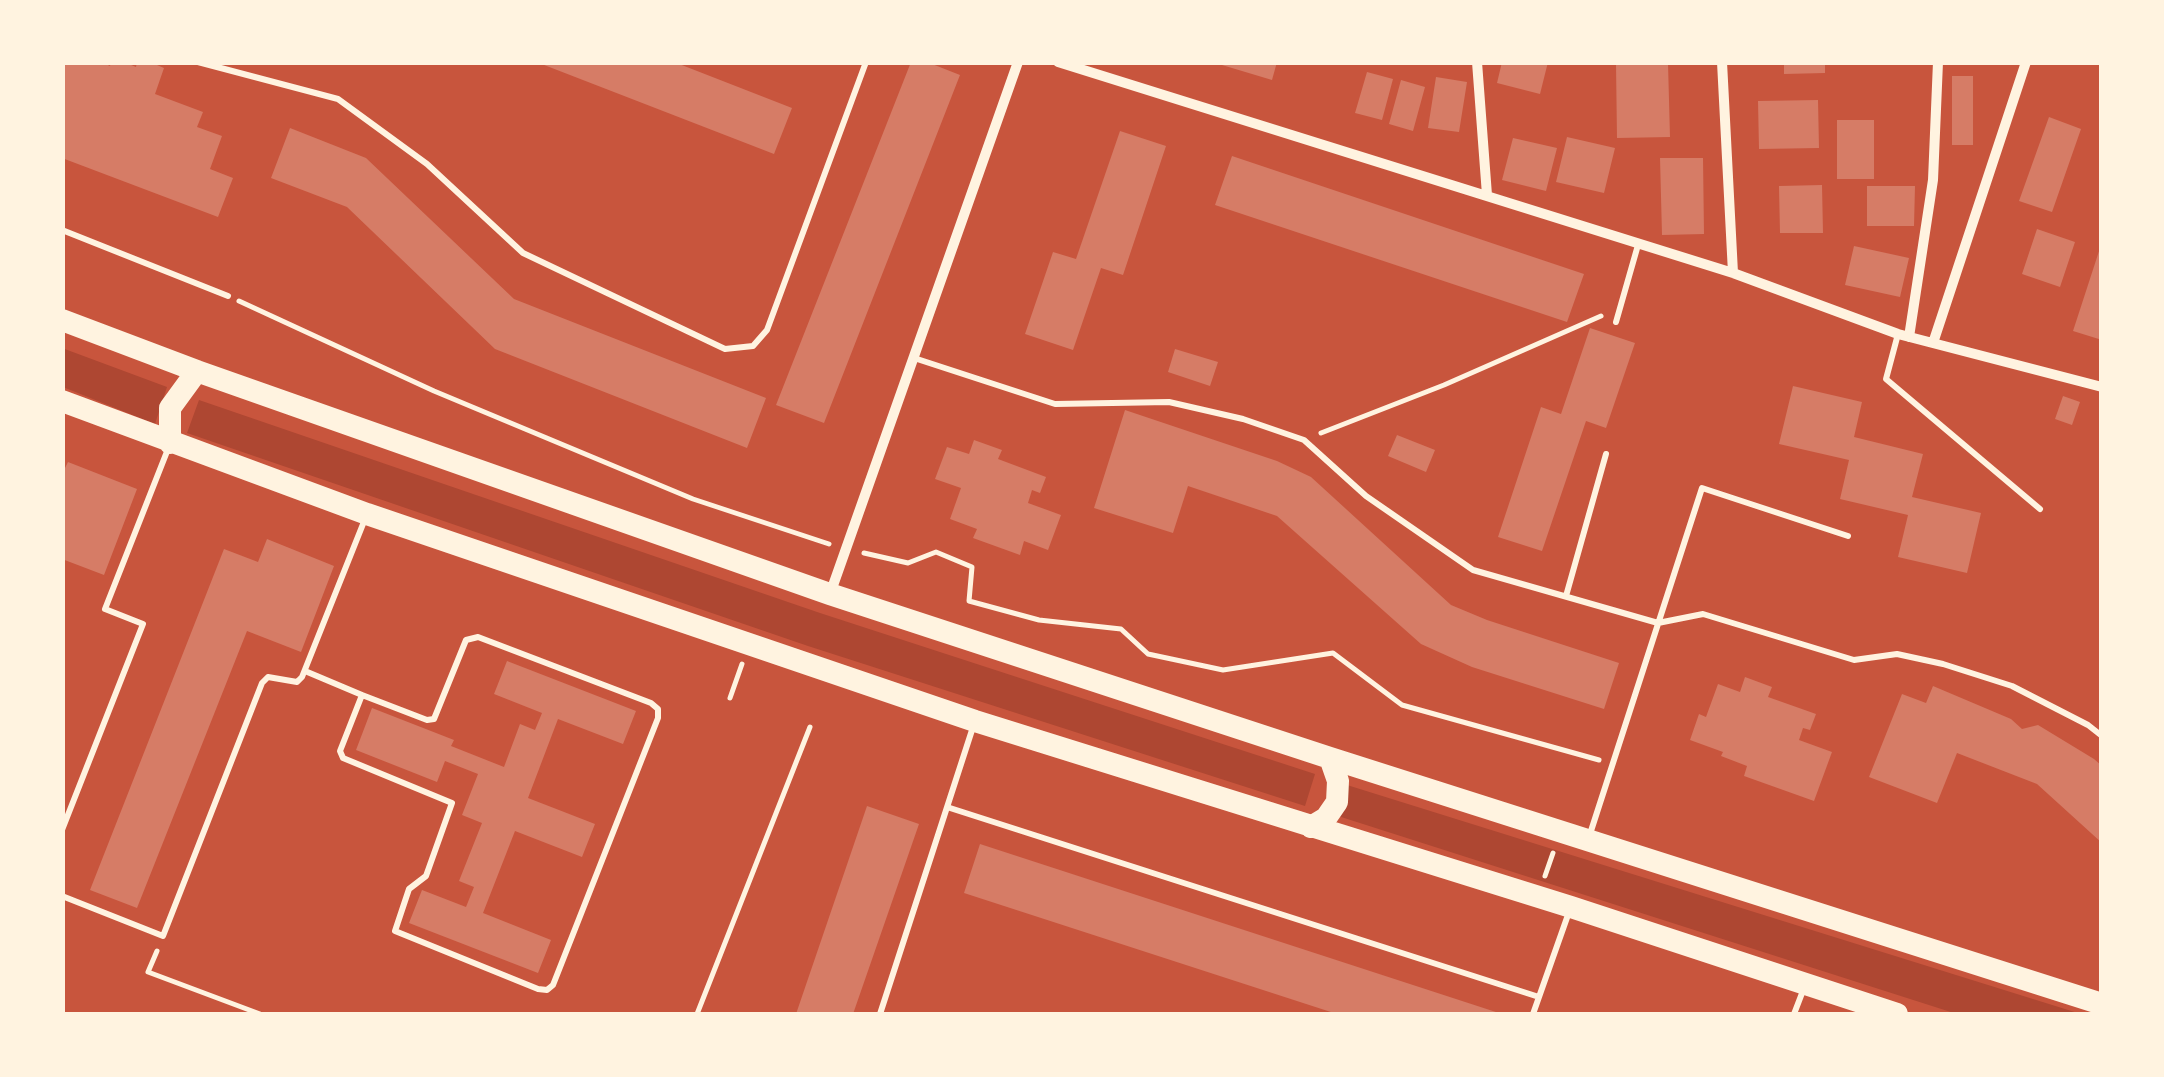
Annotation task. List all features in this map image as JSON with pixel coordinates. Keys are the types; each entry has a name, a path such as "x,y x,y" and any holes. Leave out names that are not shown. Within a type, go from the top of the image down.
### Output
{"main road":[{"path":"62,320 197,372 830,594 2102,1004"},
{"path":"170,443 170,408 197,372"},
{"path":"62,402 367,514 975,721 1571,907 1897,1014"},
{"path":"1312,828 1326,818 1337,802 1338,781 1330,758"}],"street":[{"path":"830,594 1018,62"},
{"path":"1058,62 1733,273 1904,336 2102,388"},
{"path":"1104,78 1108,62"},
{"path":"1477,62 1487,195"},
{"path":"1722,62 1733,273"},
{"path":"1904,336 1933,180 1938,62"},
{"path":"1934,343 2026,62"}],"lane":[{"path":"198,62 338,99 428,164 523,253 725,348 753,346 766,330 866,62"},
{"path":"62,230 228,296"},
{"path":"1616,322 1638,243"},
{"path":"1904,336 1886,379 2040,509"},
{"path":"912,357 1054,404 1169,402 1243,418 1304,440 1366,496 1472,570 1658,622 1703,614 1854,660 1898,654 1943,664 2012,686 2102,736"},
{"path":"62,830 143,624 105,609 170,443"},
{"path":"1566,596 1606,454"},
{"path":"1588,840 1702,488 1848,536"},
{"path":"62,896 162,936 262,683 268,677 297,682 305,671 367,514"},
{"path":"305,671 362,696 427,720 434,719 466,640 478,637 652,703 658,709 658,718 553,986 538,989 396,930 409,889 426,876 452,803 343,758 340,751 362,696"},
{"path":"880,1014 950,808 975,721"},
{"path":"950,808 1538,998"},
{"path":"1533,1014 1571,907"},
{"path":"1794,1014 1804,984"}],"path":[{"path":"228,296 418,384 694,499 844,549 908,564 936,552 972,567 969,600 1039,620 1121,628 1148,654 1223,670 1333,653 1402,706 1612,763"},
{"path":"1304,440 1619,309"},
{"path":"730,698 742,664"},
{"path":"697,1014 810,728"},
{"path":"1538,898 1560,832"},
{"path":"162,936 148,972 260,1014"}],"shaded area":[{"path":"62,348 167,387 155,424 63,387"},
{"path":"199,400 820,613 1315,774 1305,806 808,646 187,433"},
{"path":"1347,785 2081,1014 1957,1014 1338,816"}],"building":[{"path":"62,62 101,62 110,66 111,62 124,62 136,67 137,62 150,62 164,68 155,94 203,112 197,127 222,136 210,169 233,178 218,217 62,158"},
{"path":"674,62 792,108 774,154 539,63"},
{"path":"911,62 927,62 960,75 824,423 776,405"},
{"path":"1212,62 1277,62 1272,80"},
{"path":"1502,62 1548,62 1540,94 1497,83"},
{"path":"1784,62 1825,62 1825,73 1784,74"},
{"path":"1668,63 1670,137 1617,138 1616,64"},
{"path":"1367,72 1393,79 1382,120 1355,113"},
{"path":"1952,76 1973,76 1973,145 1952,145"},
{"path":"1436,77 1467,82 1459,132 1428,128"},
{"path":"1401,80 1425,87 1413,131 1389,124"},
{"path":"1818,100 1819,148 1759,149 1758,101"},
{"path":"2049,117 2081,129 2052,212 2019,201"},
{"path":"1837,120 1874,120 1874,179 1837,179"},
{"path":"290,128 366,158 514,299 766,398 747,448 495,349 347,207 271,178"},
{"path":"1120,131 1166,146 1123,275 1101,268 1073,350 1025,334 1053,252 1076,259"},
{"path":"1567,137 1615,148 1604,193 1556,182"},
{"path":"1513,138 1557,148 1546,191 1502,180"},
{"path":"1232,156 1584,274 1567,322 1215,205"},
{"path":"1660,158 1703,158 1704,234 1662,235"},
{"path":"1822,185 1823,233 1780,233 1779,186"},
{"path":"1867,186 1915,186 1914,226 1867,226"},
{"path":"2037,229 2075,242 2060,287 2022,274"},
{"path":"2102,245 2102,340 2073,331"},
{"path":"1854,246 1909,258 1900,297 1845,285"},
{"path":"1590,328 1635,343 1606,428 1586,421 1542,551 1498,537 1541,407 1561,414"},
{"path":"1175,349 1218,362 1210,386 1168,372"},
{"path":"1793,386 1862,402 1854,437 1923,454 1912,497 1981,513 1967,573 1898,557 1908,515 1840,499 1849,460 1779,444"},
{"path":"2063,396 2080,402 2072,425 2055,419"},
{"path":"1125,410 1277,461 1311,477 1451,605 1619,663 1604,709 1472,667 1421,644 1277,516 1188,486 1173,533 1094,508"},
{"path":"1397,435 1435,450 1426,472 1388,456"},
{"path":"974,440 1002,450 998,459 1046,477 1040,493 1032,490 1028,503 1061,515 1048,550 1024,541 1020,555 973,538 977,529 950,519 961,488 935,479 947,447 969,454"},
{"path":"68,462 137,489 104,575 62,559 62,474"},
{"path":"267,539 334,566 301,652 247,631 137,908 90,890 224,549 258,562"},
{"path":"507,661 636,711 623,744 558,719 528,798 595,824 582,857 515,831 483,913 551,940 538,973 409,923 422,890 466,907 474,887 459,881 482,823 462,815 478,774 445,761 437,782 356,750 372,708 454,740 451,746 504,767 520,724 535,730 542,713 494,694"},
{"path":"1745,677 1772,687 1768,697 1816,714 1810,730 1803,728 1799,740 1832,752 1814,801 1744,776 1747,766 1690,740 1699,714 1706,717 1718,684 1740,692"},
{"path":"1933,686 2011,719 2022,729 2038,725 2102,766 2102,843 2037,784 1957,753 1937,803 1869,777 1902,694 1926,703"},
{"path":"867,806 919,824 853,1014 796,1014"},
{"path":"980,844 1502,1014 1337,1014 964,893"}]}
